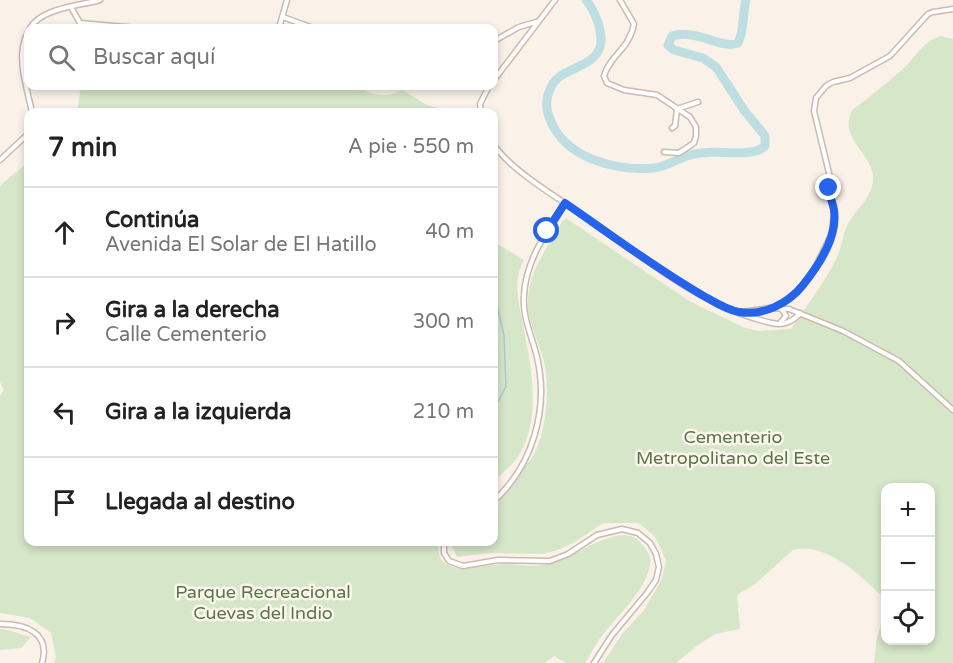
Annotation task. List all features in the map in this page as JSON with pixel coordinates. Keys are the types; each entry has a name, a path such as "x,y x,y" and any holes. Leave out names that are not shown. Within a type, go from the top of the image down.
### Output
{"street":[{"path":"33,24 47,12 100,0"},
{"path":"280,24 287,0"},
{"path":"498,75 555,0"},
{"path":"620,0 634,24 632,35 624,48 606,67 604,76 607,83 624,90 657,95 690,117 696,127 694,143 679,153 664,153"},
{"path":"71,7 80,23 91,24"},
{"path":"778,308 802,287 816,267 832,233 834,211 830,196 829,173 822,152 814,111 816,98 826,86 833,82 850,78 890,56 928,14 953,9"},
{"path":"283,17 302,24"},
{"path":"498,39 519,27 537,22"},
{"path":"24,54 24,74"},
{"path":"27,90 31,108"},
{"path":"480,108 480,104 487,90"},
{"path":"677,109 698,102"},
{"path":"672,128 675,126 677,109"},
{"path":"0,160 24,138"},
{"path":"498,150 506,160 565,203 678,281 716,303 774,324 793,321 800,313"},
{"path":"498,496 524,460 538,426 541,404 540,377 535,350 525,320 523,297 526,275 535,252 565,203"},
{"path":"778,308 786,316 780,324"},
{"path":"739,312 778,308 800,313 862,341 899,361 953,410"},
{"path":"444,546 444,553 448,561 463,566 498,560 550,561 568,554 597,535 614,530 630,531 645,538 653,548 658,561 656,580 648,593 612,635 594,663"},
{"path":"0,624 22,625 36,633 43,649 42,663"}],"green space":[{"name":"Cementerio Metropolitano del Este","path":"940,36 953,39 953,663 874,663 877,637 881,626 881,645 935,645 935,483 881,483 881,595 844,563 832,556 806,549 793,550 755,584 737,595 740,629 715,634 676,663 603,663 622,634 644,610 662,579 666,560 655,537 645,528 638,523 603,523 575,542 543,554 489,553 457,557 452,546 498,546 498,502 532,458 538,446 546,412 546,377 545,366 531,323 528,296 530,284 544,251 563,220 567,219 691,302 745,328 759,331 791,329 828,274 838,255 848,224 867,198 872,186 872,170 849,130 852,110 905,67 925,45"},
{"path":"80,90 365,90 379,95 402,90 427,105 438,108 78,108"},
{"name":"Parque Recreacional Cuevas del Indio","path":"24,166 24,546 438,546 439,555 444,563 462,568 507,564 545,565 611,537 623,535 633,537 642,544 650,556 647,575 638,592 602,636 585,663 566,663 554,656 545,663 54,663 56,657 51,633 30,618 0,613 0,396 4,390 0,382 0,186"},
{"path":"498,244 524,260 519,274 518,293 532,386 533,404 527,439 511,466 498,477"},
{"path":"0,629 31,637 21,648 0,650"}],"waterway":[{"path":"586,0 598,22 601,35 600,47 591,60 555,80 547,97 549,116 561,138 583,155 611,165 640,168 662,166 695,154 744,153 759,150 765,146 765,136 744,110 716,67 703,58 674,50 668,45 672,36 681,34 725,44 738,43 742,32 746,0"},
{"path":"498,309 504,336 506,386 498,402"}],"route":[{"path":"547,231 565,203 678,281 716,303 739,312 776,308 802,287 826,249 834,221 829,188"}]}
